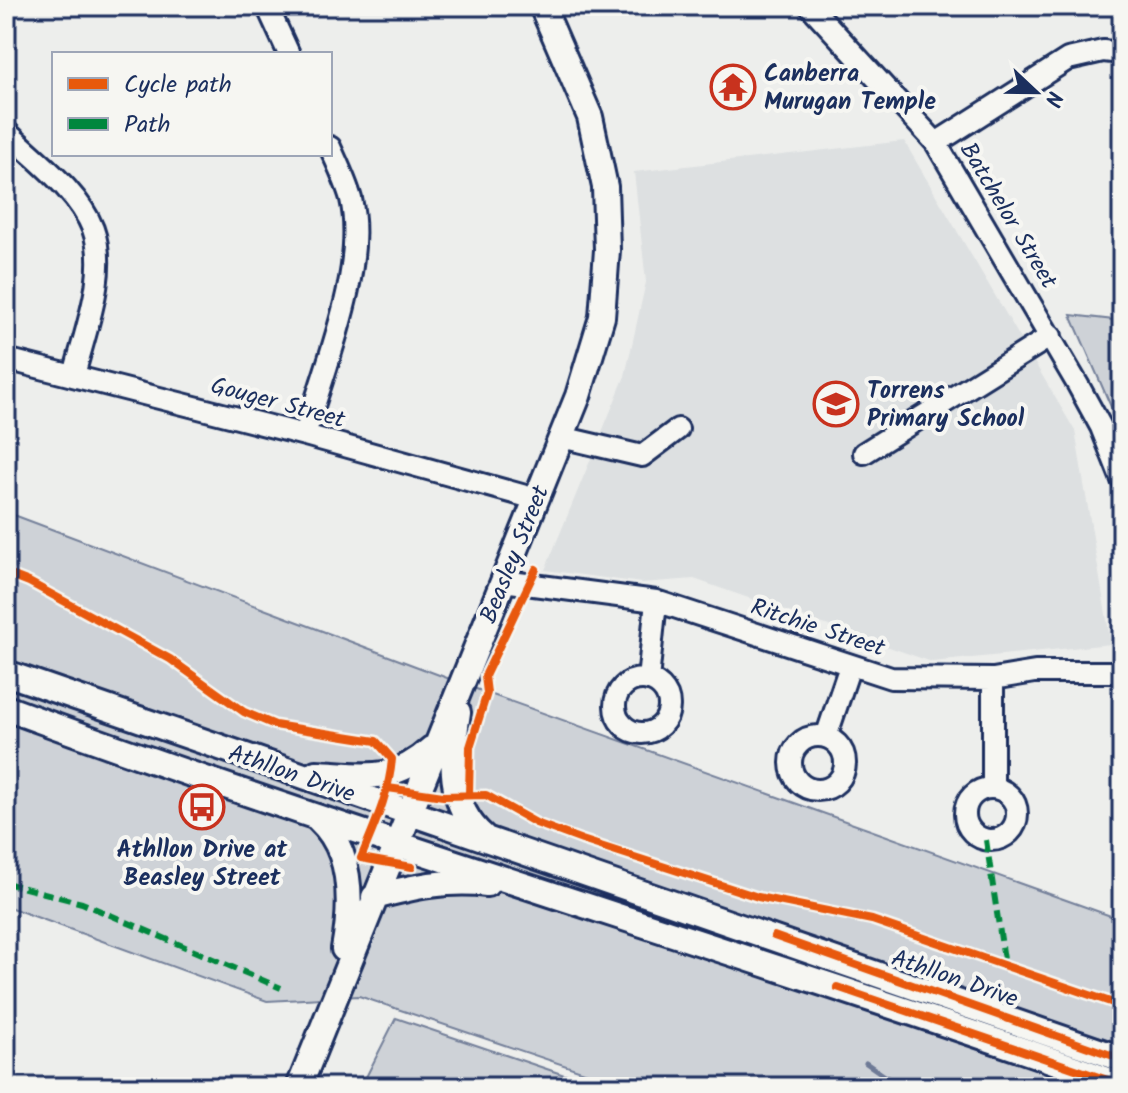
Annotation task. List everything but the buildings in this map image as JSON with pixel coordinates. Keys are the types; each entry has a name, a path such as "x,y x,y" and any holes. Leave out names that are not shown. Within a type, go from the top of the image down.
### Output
{"main road":[{"name":"Beasley Street","path":"299,1087 407,812 578,396 602,317 607,250 605,187 590,117 542,6"},
{"name":"Athllon Drive","path":"6,673 1122,1059"},
{"path":"464,678 455,735 455,784 469,825 486,838"},
{"name":"Athllon Drive","path":"6,708 395,844 914,1011 1122,1085"},
{"path":"290,772 379,777 413,766 435,746"},
{"path":"316,817 334,833 346,860 346,941 337,991"},
{"path":"374,897 415,886 463,881 529,889"}],"street":[{"path":"267,6 288,52"},
{"name":"Batchelor Street","path":"810,6 936,143 1051,336 1101,427 1122,480"},
{"path":"936,143 1068,59 1103,51 1122,53"},
{"path":"6,131 73,197 92,229 98,263 74,376"},
{"path":"305,435 347,289 354,246 351,200 332,152"},
{"path":"864,453 1051,336"},
{"name":"Gouger Street","path":"6,359 305,435 536,499"},
{"path":"561,437 642,456 678,429"},
{"name":"Ritchie Street","path":"503,581 656,601 891,678 993,679 1035,672 1122,672"},
{"path":"648,680 656,601"},
{"path":"826,737 850,666"},
{"path":"993,679 993,788"}],"shaded area":[{"name":"Torrens Primary School","path":"904,141 1075,431 1111,644 932,662 694,579 642,583 545,570 625,376 646,282 634,172"},
{"path":"1071,315 1122,321 1122,432"},
{"path":"6,512 487,693 1122,920 1122,1087 629,1087 359,996 267,1001 6,906"},
{"path":"396,1018 600,1087 361,1087"}],"waterway":[{"path":"866,1063 901,1087"}],"marked path":[{"path":"986,840 1005,966"},
{"path":"6,883 82,903 281,988"}],"cycle path":[{"path":"469,795 470,747 487,693 485,676 536,569"},
{"path":"6,573 29,582 170,659 244,712 275,725 376,741 392,759 388,785 361,858 412,867"},
{"path":"388,788 443,796 486,795 536,823 582,840 758,897 872,920 1122,1006"},
{"path":"774,936 1122,1059"},
{"path":"837,987 1122,1085"}],"place":[{"name":"Canberra Murugan Temple","path":"733,87"},
{"name":"Torrens Primary School","path":"836,404"},
{"name":"Athllon Drive at Beasley Street","path":"202,807"}]}
